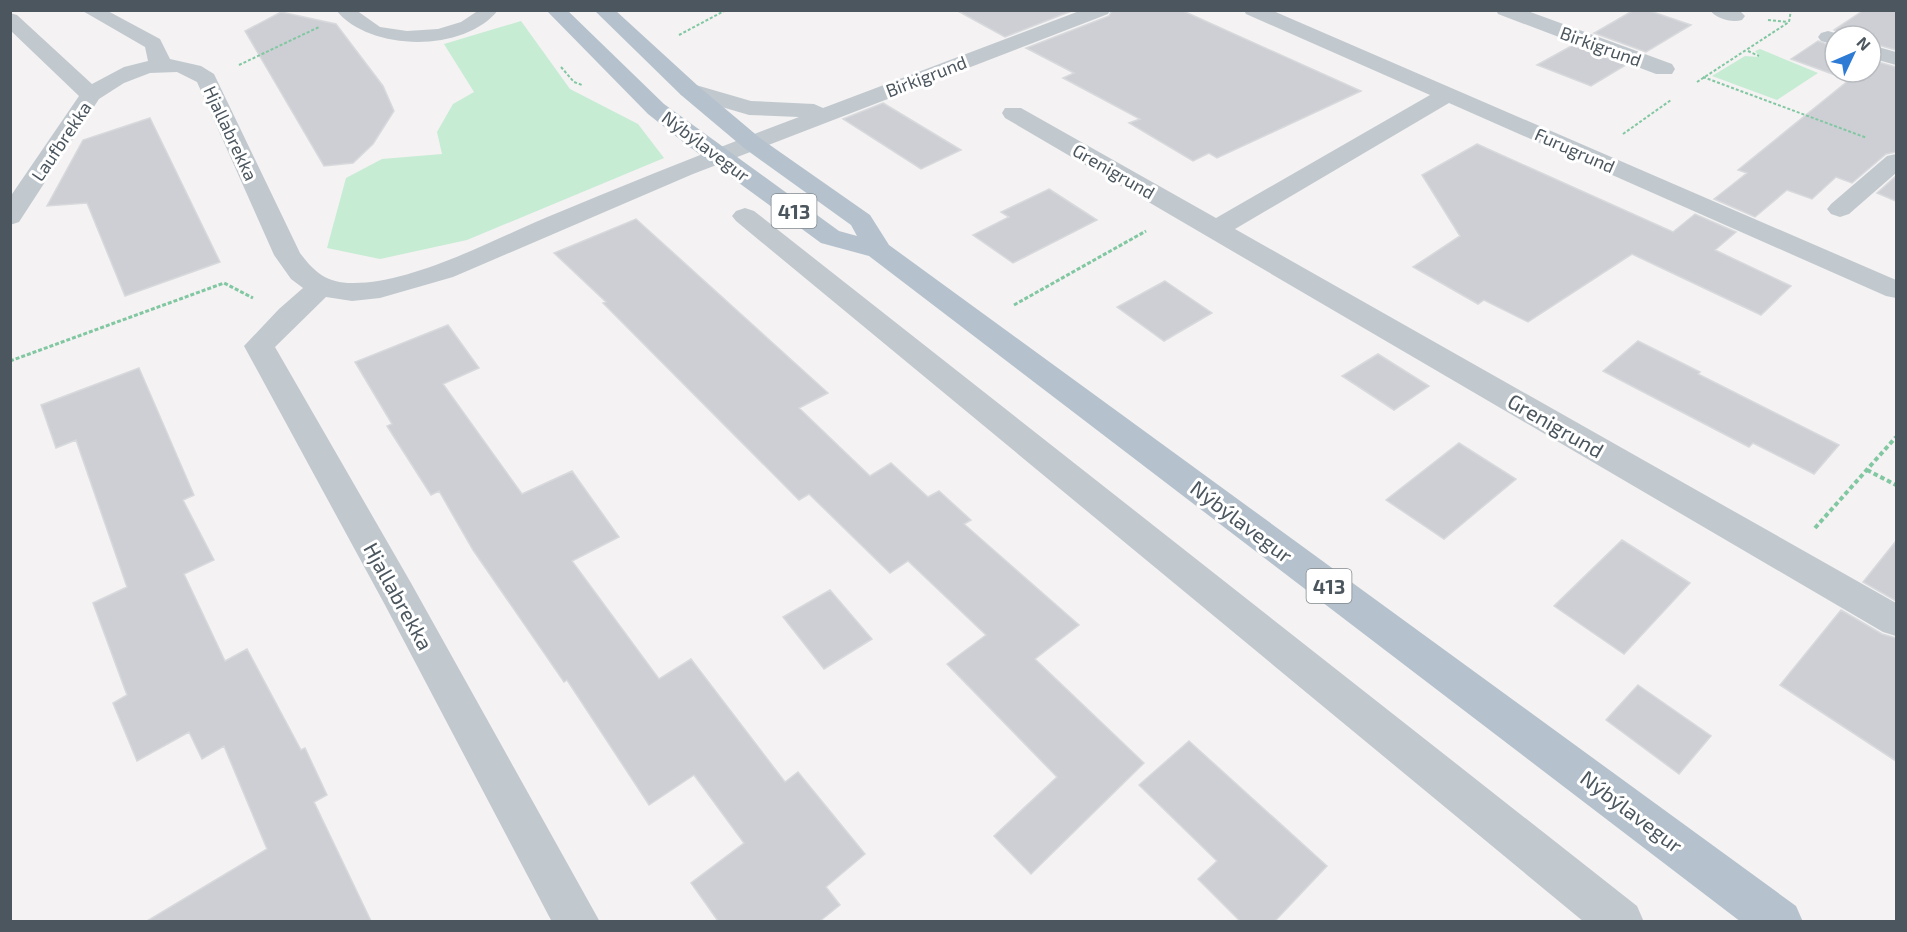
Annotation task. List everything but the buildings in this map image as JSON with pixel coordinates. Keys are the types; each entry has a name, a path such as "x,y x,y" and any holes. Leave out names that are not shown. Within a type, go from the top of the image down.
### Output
{"main road":[{"name":"Nýbýlavegur","path":"555,10 656,109 717,156 830,237 878,250 1780,921"},
{"name":"Nýbýlavegur","path":"603,10 689,90 752,143 861,220 878,250"}],"street":[{"path":"90,10 153,44 159,54 159,66"},
{"name":"Birkigrund","path":"752,143 1101,10"},
{"name":"Furugrund","path":"1253,10 1896,291"},
{"name":"Birkigrund","path":"1505,10 1664,69"},
{"name":"Laufbrekka","path":"10,19 91,95"},
{"name":"Laufbrekka","path":"10,217 91,95 120,76 159,66"},
{"name":"Hjallabrekka","path":"159,66 188,68 196,71 206,80 287,255 301,273 321,288 289,315 259,346 577,921"},
{"path":"689,90 749,108 834,111"},
{"path":"1216,230 1447,95"},
{"name":"Grenigrund","path":"1013,114 1896,621"},
{"path":"321,288 352,292 380,289 443,271 752,143"},
{"path":"1840,209 1896,161"},
{"name":"Nýbýlavegur","path":"746,216 1621,921"}],"lane":[{"path":"346,12 369,28 388,34 424,35 461,27 490,10"}],"path":[{"path":"678,36 726,10"},
{"path":"237,66 346,12"},
{"path":"1727,13 1789,22 1823,35"},
{"path":"1748,51 1759,57"},
{"path":"1664,69 1704,77 1875,141"},
{"path":"1013,306 1183,210"},
{"path":"10,361 224,283 289,315"},
{"path":"1788,559 1896,436"},
{"path":"1867,470 1896,485"}],"green space":[{"path":"521,21 570,89 638,124 664,158 467,240 380,259 327,248 346,178 382,159 442,154 437,132 453,104 474,92 444,44"},
{"path":"1760,49 1818,73 1777,100 1712,76 1745,56 1758,57 1755,51"}]}
